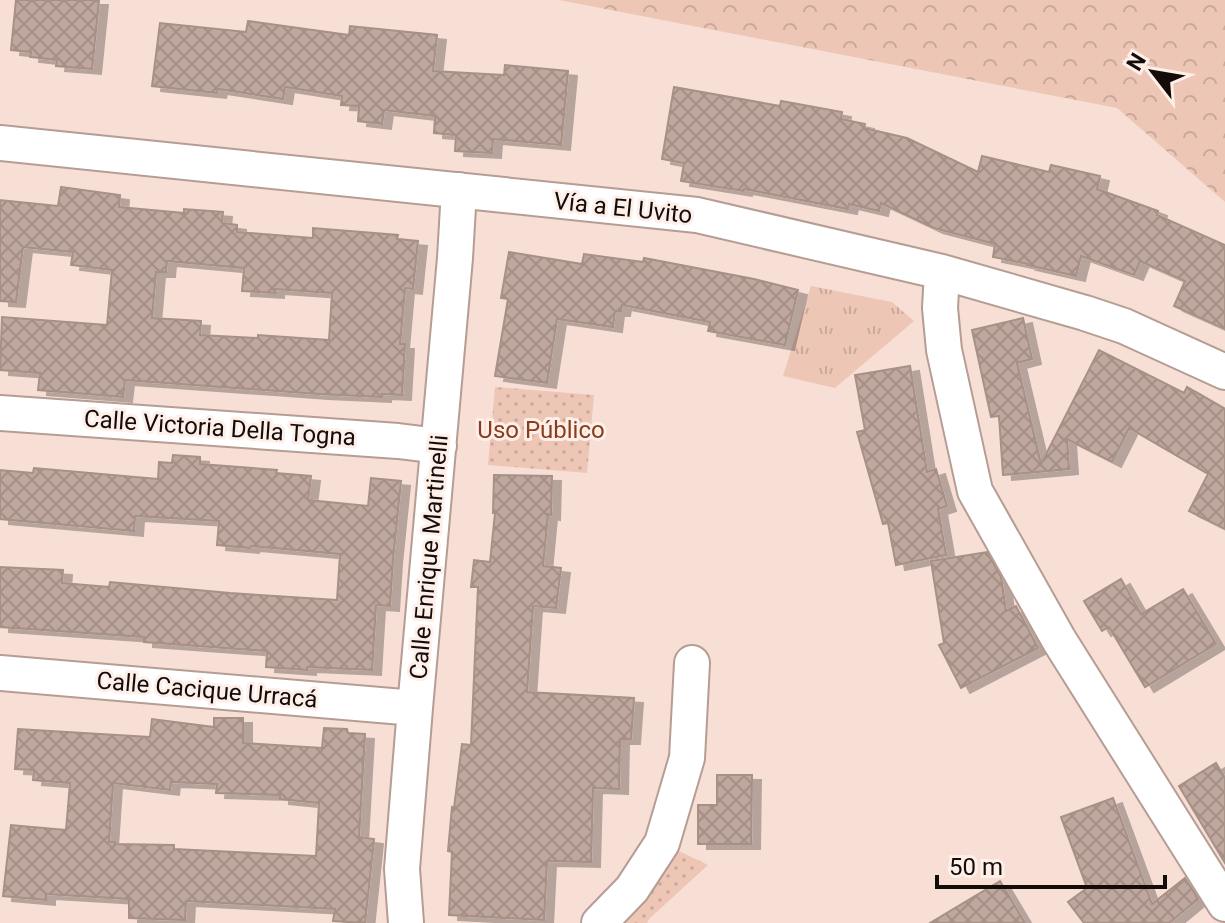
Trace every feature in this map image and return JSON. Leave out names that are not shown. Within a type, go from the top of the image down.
[{"type":"street","name":"Vía a El Uvito","points":[[0,143],[697,215],[942,272],[1085,313],[1124,326],[1225,372]]},
{"type":"street","name":"Calle Enrique Martinelli","points":[[406,923],[402,869],[459,190]]},
{"type":"street","points":[[942,272],[940,308],[944,350],[975,491],[1059,640],[1225,904]]},
{"type":"street","name":"Calle Victoria Della Togna","points":[[0,413],[439,446]]},
{"type":"street","points":[[599,923],[632,889],[662,843],[687,758],[692,663]]},
{"type":"street","name":"Calle Cacique Urracá","points":[[0,673],[415,708]]},
{"type":"green space","points":[[559,0],[1225,0],[1225,202],[1117,108]]},
{"type":"green space","points":[[811,286],[892,302],[914,321],[835,388],[783,376]]},
{"type":"green space","name":"Uso Público","points":[[495,387],[594,395],[587,473],[488,465]]},
{"type":"green space","points":[[679,851],[708,865],[647,923],[623,923]]},
{"type":"building","points":[[16,0],[99,0],[92,69],[56,66],[57,60],[30,57],[31,52],[11,50]]},
{"type":"building","points":[[248,21],[349,35],[350,26],[437,35],[433,71],[504,75],[505,65],[568,71],[561,145],[493,139],[492,153],[455,151],[456,135],[434,133],[435,116],[384,110],[382,124],[358,121],[359,106],[341,105],[342,96],[285,87],[283,99],[218,89],[217,93],[152,86],[160,23],[246,32]]},
{"type":"building","points":[[674,87],[780,106],[781,101],[842,112],[841,119],[907,138],[978,172],[982,156],[1049,172],[1051,165],[1100,176],[1097,189],[1158,211],[1157,215],[1225,245],[1225,329],[1174,306],[1185,281],[1140,261],[1134,275],[1081,256],[1076,276],[993,257],[995,244],[934,228],[881,203],[879,211],[849,204],[848,209],[744,189],[681,181],[684,163],[662,159]]},
{"type":"building","points":[[61,187],[120,195],[119,207],[184,213],[184,209],[223,212],[222,223],[237,225],[237,232],[313,238],[313,228],[398,235],[397,239],[418,241],[413,289],[405,288],[400,344],[405,344],[402,395],[319,394],[125,380],[123,397],[38,390],[40,373],[0,370],[2,317],[107,325],[112,270],[71,265],[73,252],[23,247],[16,302],[0,301],[0,200],[58,206]],"holes":[[[167,261],[244,268],[242,291],[275,293],[275,289],[332,293],[329,340],[200,335],[201,321],[152,318],[156,272],[166,272]]]},
{"type":"building","points":[[509,252],[582,264],[584,254],[643,262],[644,258],[798,290],[785,345],[708,331],[710,322],[622,305],[621,311],[615,311],[613,327],[557,319],[547,383],[495,376],[508,299],[501,298]]},
{"type":"building","points":[[1023,318],[1032,359],[1017,363],[1041,464],[1099,350],[1184,393],[1187,387],[1225,409],[1225,529],[1189,511],[1208,474],[1129,428],[1112,462],[1067,439],[1069,469],[1003,475],[999,416],[991,417],[972,330]]},
{"type":"building","points":[[910,366],[927,472],[936,469],[947,506],[938,509],[946,555],[896,565],[888,523],[883,524],[857,432],[865,430],[855,375]]},
{"type":"building","points":[[173,455],[200,457],[200,464],[311,476],[308,500],[368,506],[371,478],[401,481],[390,606],[376,605],[372,670],[266,667],[267,651],[144,642],[144,637],[0,627],[0,567],[63,570],[62,583],[109,587],[110,582],[337,600],[340,554],[217,545],[219,521],[135,516],[134,531],[0,519],[0,470],[33,473],[34,468],[158,479],[159,462],[172,463]]},
{"type":"building","points":[[494,475],[552,476],[551,515],[548,514],[543,566],[561,568],[556,608],[533,606],[527,692],[634,698],[631,739],[620,739],[619,789],[593,788],[591,862],[547,861],[544,920],[449,915],[452,852],[448,851],[452,807],[462,744],[471,745],[478,587],[471,587],[474,560],[490,562],[495,513]]},
{"type":"building","points":[[987,552],[1001,577],[1006,611],[1016,606],[1038,648],[961,688],[939,645],[944,643],[931,561]]},
{"type":"building","points":[[1121,579],[1141,614],[1183,589],[1216,644],[1145,687],[1109,627],[1102,631],[1084,601]]},
{"type":"building","points":[[214,718],[243,718],[243,743],[322,748],[324,728],[365,734],[359,837],[374,839],[365,923],[333,921],[335,909],[186,901],[185,920],[129,918],[129,899],[46,894],[46,900],[3,896],[11,825],[66,830],[70,783],[33,780],[34,770],[15,769],[18,729],[150,737],[152,719],[214,727]],"holes":[[[171,782],[217,784],[216,793],[280,795],[280,799],[319,803],[316,856],[174,849],[174,845],[109,842],[113,783],[170,790]]]},
{"type":"building","points":[[1216,763],[1225,778],[1225,863],[1179,786]]},
{"type":"building","points":[[717,775],[752,775],[751,844],[698,844],[698,805],[717,805]]},
{"type":"building","points":[[1113,798],[1152,904],[1185,878],[1198,899],[1169,923],[1084,923],[1068,902],[1087,888],[1061,817]]},
{"type":"building","points":[[1000,881],[1025,923],[930,923]]}]
